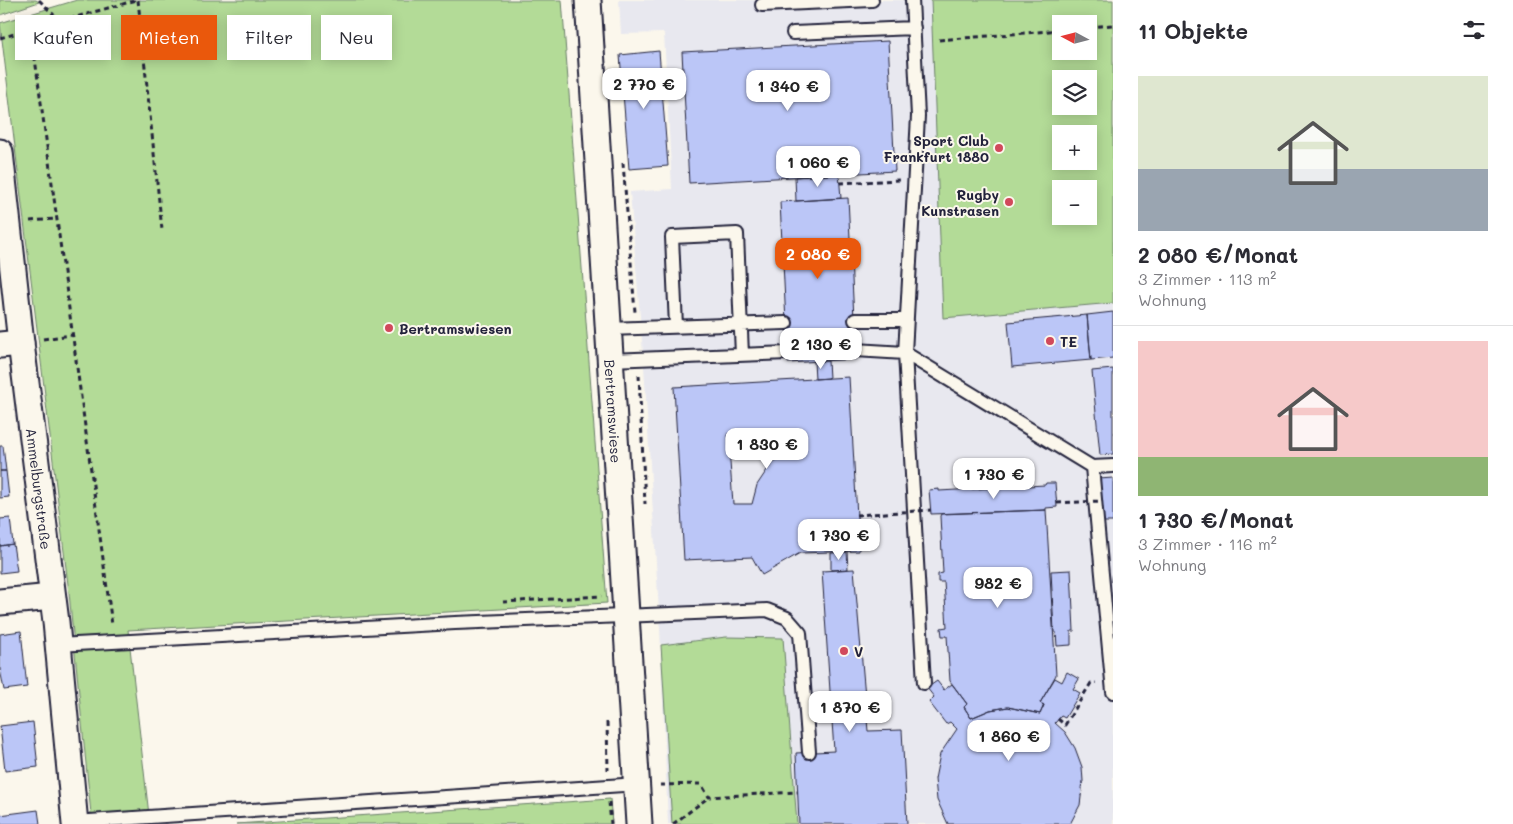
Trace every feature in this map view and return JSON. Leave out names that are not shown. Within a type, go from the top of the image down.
[{"type":"street","name":"Bertramswiese","points":[[588,0],[627,615],[649,784],[639,824]]},
{"type":"street","name":"Ammelburgstraße","points":[[0,152],[10,344],[52,597],[75,823]]},
{"type":"street","points":[[0,602],[52,597]]},
{"type":"lane","points":[[762,5],[872,0]]},
{"type":"lane","points":[[912,0],[918,116],[904,353],[924,683]]},
{"type":"lane","points":[[794,33],[914,28]]},
{"type":"lane","points":[[676,326],[672,237],[737,234],[742,355]]},
{"type":"lane","points":[[854,320],[907,320]]},
{"type":"lane","points":[[608,329],[741,323],[786,323]]},
{"type":"lane","points":[[856,350],[904,353],[1092,467],[1113,466]]},
{"type":"lane","points":[[610,360],[788,353]]},
{"type":"lane","points":[[1092,467],[1112,687]]},
{"type":"lane","points":[[58,645],[627,615],[767,610],[787,618],[800,634],[809,752]]},
{"type":"lane","points":[[75,823],[649,784]]},
{"type":"path","points":[[39,0],[54,15]]},
{"type":"path","points":[[82,15],[138,0],[162,230]]},
{"type":"path","points":[[1098,26],[1113,25]]},
{"type":"path","points":[[939,40],[1052,31]]},
{"type":"path","points":[[0,38],[15,34]]},
{"type":"path","points":[[35,60],[114,641]]},
{"type":"path","points":[[840,183],[915,179]]},
{"type":"path","points":[[10,344],[72,335]]},
{"type":"path","points":[[1056,503],[1101,501]]},
{"type":"path","points":[[856,515],[931,510]]},
{"type":"path","points":[[1058,719],[1065,725],[1091,683],[1112,687]]},
{"type":"path","points":[[649,784],[700,784],[709,798]]},
{"type":"path","points":[[673,824],[709,798],[798,792]]},
{"type":"shaded area","points":[[619,0],[931,0],[943,318],[1113,303],[1113,824],[668,824],[660,628],[644,366],[630,192],[672,189],[664,33],[621,34]]},
{"type":"green space","points":[[0,0],[36,0],[39,2],[0,15]]},
{"type":"green space","name":"Bertramswiesen","points":[[77,0],[562,0],[607,603],[128,630],[150,824],[92,824],[69,593],[0,23],[15,19],[15,60],[111,60],[111,15],[27,15]]},
{"type":"green space","name":"Sport Club Frankfurt 1880","points":[[931,0],[1113,0],[1113,303],[943,318]]},
{"type":"green space","points":[[726,637],[783,638],[797,824],[672,824],[661,645]]},
{"type":"green space","points":[[610,799],[612,824],[236,824]]},
{"type":"building","points":[[888,41],[895,171],[689,183],[682,52]]},
{"type":"building","points":[[659,51],[668,166],[629,169],[620,55]]},
{"type":"building","points":[[839,174],[841,198],[796,201],[795,177]]},
{"type":"building","points":[[848,198],[856,359],[788,363],[780,202]]},
{"type":"building","points":[[1113,312],[1113,358],[1091,360],[1087,315]]},
{"type":"building","name":"TE","points":[[1087,315],[1091,360],[1012,367],[1008,322]]},
{"type":"building","points":[[814,361],[828,361],[829,378],[815,379]]},
{"type":"building","points":[[1113,369],[1113,454],[1100,455],[1092,371]]},
{"type":"building","points":[[849,377],[859,551],[800,553],[762,575],[752,557],[684,560],[674,387]],"holes":[[[802,429],[804,444],[784,453],[769,467],[757,485],[752,504],[733,504],[728,434]]]},
{"type":"building","points":[[0,446],[3,446],[6,471],[0,471]]},
{"type":"building","points":[[0,471],[6,471],[9,497],[0,498]]},
{"type":"building","points":[[1113,478],[1113,522],[1103,522],[1099,479]]},
{"type":"building","points":[[1046,483],[1055,483],[1057,507],[1046,508],[1046,510],[931,514],[929,490],[1045,485]]},
{"type":"building","points":[[1046,510],[1056,675],[1040,703],[1044,705],[1040,714],[1008,707],[990,710],[971,718],[964,707],[967,704],[950,681],[947,636],[942,636],[941,628],[947,627],[944,582],[938,582],[938,574],[943,573],[940,516],[941,514]]},
{"type":"building","points":[[10,518],[13,544],[0,546],[0,519]]},
{"type":"building","points":[[13,544],[17,571],[0,573],[0,546]]},
{"type":"building","points":[[847,552],[848,569],[831,570],[831,553]]},
{"type":"building","name":"V","points":[[854,569],[868,731],[902,730],[907,824],[799,824],[796,753],[834,751],[822,571]]},
{"type":"building","points":[[1071,570],[1074,631],[1071,631],[1071,645],[1057,646],[1056,632],[1054,632],[1051,571]]},
{"type":"building","points":[[21,631],[27,687],[4,690],[0,669],[0,634]]},
{"type":"building","points":[[1067,672],[1079,679],[1073,689],[1080,693],[1065,718],[1061,716],[1055,723],[1065,732],[1075,748],[1082,767],[1083,781],[1080,805],[1070,824],[948,824],[937,800],[935,779],[940,754],[957,729],[950,722],[946,724],[929,702],[934,697],[927,688],[937,681],[944,690],[952,684],[967,704],[964,707],[971,718],[990,710],[1008,707],[1040,714],[1044,705],[1040,703],[1055,678],[1062,682]]},
{"type":"building","points":[[33,722],[38,767],[5,771],[0,726]]},
{"type":"building","points":[[38,810],[40,824],[0,824],[0,815]]},
{"type":"place","name":"Sport Club Frankfurt 1880","points":[[999,148]]},
{"type":"place","name":"Rugby Kunstrasen","points":[[1009,202]]},
{"type":"place","name":"Bertramswiesen","points":[[389,328]]},
{"type":"place","name":"TE","points":[[1050,341]]},
{"type":"place","name":"V","points":[[844,651]]}]
